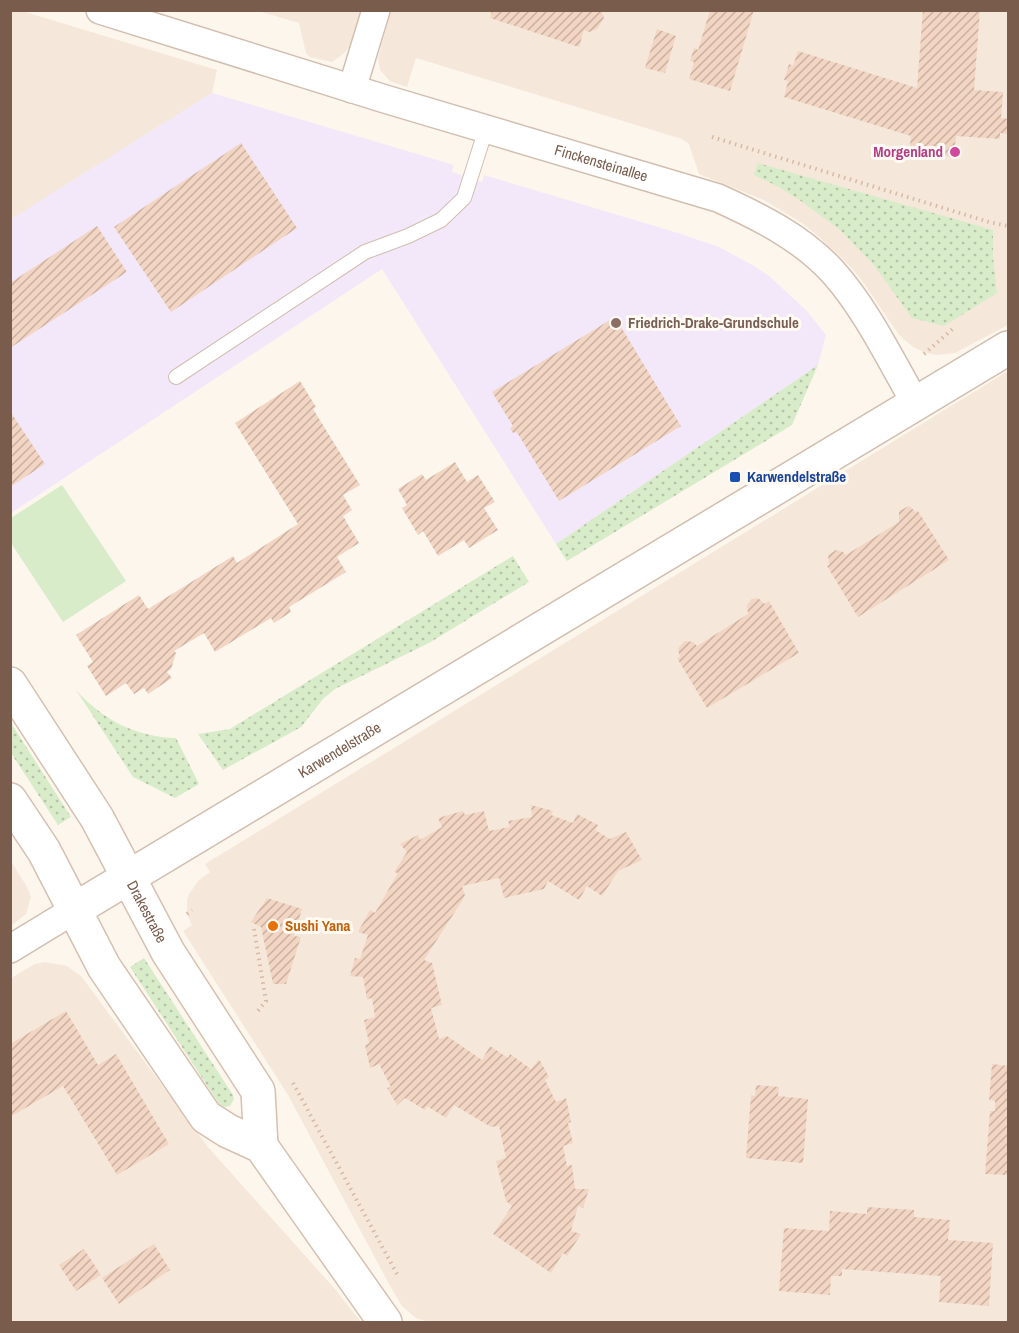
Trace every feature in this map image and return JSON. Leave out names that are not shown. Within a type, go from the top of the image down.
[{"type":"main road","points":[[916,405],[1008,348]]},
{"type":"main road","name":"Karwendelstraße","points":[[74,910],[916,405]]},
{"type":"main road","name":"Drakestraße","points":[[10,684],[97,818],[168,952],[258,1091],[261,1146]]},
{"type":"main road","points":[[10,800],[44,851],[104,968],[206,1117],[228,1131],[261,1146],[386,1323]]},
{"type":"street","name":"Finckensteinallee","points":[[99,10],[352,89],[718,198],[767,221],[798,241],[833,272],[859,306],[916,405]]},
{"type":"street","points":[[352,89],[376,10]]},
{"type":"street","name":"Karwendelstraße","points":[[10,950],[74,910]]},
{"type":"lane","points":[[176,377],[366,252],[441,220],[464,198],[486,129]]},
{"type":"path","points":[[712,137],[1008,226]]},
{"type":"path","points":[[926,353],[955,327]]},
{"type":"path","points":[[187,914],[192,910]]},
{"type":"path","points":[[254,929],[266,1001],[256,1012]]},
{"type":"path","points":[[291,1079],[399,1279]]},
{"type":"shaded area","points":[[11,11],[22,11],[217,70],[212,93],[11,220]]},
{"type":"shaded area","points":[[258,11],[364,11],[352,44],[332,62],[310,57],[306,53],[299,23]]},
{"type":"shaded area","points":[[391,11],[1008,11],[1008,325],[955,353],[938,355],[926,353],[913,347],[899,335],[863,282],[848,264],[819,237],[802,223],[764,200],[699,174],[689,144],[682,139],[416,58],[407,87],[390,81],[380,70],[378,58]]},
{"type":"shaded area","name":"Friedrich-Drake-Grundschule","points":[[212,93],[454,165],[452,172],[482,182],[484,175],[719,247],[769,276],[807,311],[826,335],[818,365],[556,544],[382,269],[11,513],[11,219]]},
{"type":"shaded area","points":[[1008,371],[1008,1322],[429,1322],[416,1318],[402,1306],[288,1095],[183,931],[192,925],[187,914],[189,894],[199,880],[210,872],[205,864]]},
{"type":"shaded area","points":[[11,861],[31,897],[26,914],[11,926]]},
{"type":"shaded area","points":[[45,962],[67,966],[81,976],[208,1147],[334,1288],[361,1322],[11,1322],[11,978],[35,964]]},
{"type":"green space","points":[[758,163],[993,230],[997,293],[944,326],[912,318],[873,264],[840,230],[801,201],[754,175]]},
{"type":"green space","points":[[818,365],[792,425],[567,561],[556,544]]},
{"type":"green space","points":[[62,485],[126,581],[63,622],[11,543],[11,518]]},
{"type":"green space","points":[[513,556],[529,582],[429,643],[335,689],[323,699],[301,727],[223,770],[198,734],[230,729]]},
{"type":"green space","points":[[76,690],[97,710],[121,725],[147,734],[176,738],[199,784],[175,798],[133,777]]},
{"type":"green space","points":[[11,723],[71,817],[58,825],[11,753]]},
{"type":"green space","points":[[144,958],[233,1095],[234,1099],[230,1106],[224,1107],[219,1104],[130,967]]},
{"type":"building","points":[[492,10],[601,10],[604,18],[597,29],[589,32],[584,30],[579,47],[490,18]]},
{"type":"building","points":[[710,10],[754,10],[730,91],[689,79],[694,62],[690,61],[694,48],[698,50]]},
{"type":"building","points":[[923,10],[980,10],[974,90],[1003,92],[1001,118],[1008,119],[1008,134],[1000,133],[1000,139],[956,136],[955,145],[957,146],[954,158],[910,146],[911,136],[784,97],[788,81],[784,80],[789,64],[793,66],[798,51],[917,88]]},
{"type":"building","points":[[657,29],[676,36],[665,73],[645,68]]},
{"type":"building","points":[[241,143],[297,228],[171,312],[114,227]]},
{"type":"building","points":[[97,226],[127,272],[10,348],[10,283]]},
{"type":"building","points":[[615,317],[681,426],[559,501],[518,434],[513,433],[510,428],[513,426],[492,392]]},
{"type":"building","points":[[300,381],[316,407],[313,409],[360,485],[343,495],[352,510],[343,516],[359,543],[337,557],[346,572],[289,607],[291,612],[274,623],[271,618],[215,652],[204,633],[174,651],[176,653],[171,669],[167,672],[172,678],[148,694],[144,688],[134,694],[126,683],[106,696],[87,666],[93,662],[76,635],[139,595],[148,609],[233,556],[237,563],[298,524],[235,423]]},
{"type":"building","points":[[10,411],[45,464],[10,487]]},
{"type":"building","points":[[455,462],[467,482],[478,475],[495,502],[484,508],[498,530],[469,548],[464,540],[438,556],[423,531],[418,535],[402,508],[407,505],[398,489],[422,474],[426,480]]},
{"type":"building","points":[[909,506],[916,512],[918,511],[949,560],[858,617],[827,566],[829,565],[828,555],[836,550],[846,555],[899,522],[899,511]]},
{"type":"building","points":[[758,598],[765,604],[769,601],[799,653],[707,708],[677,658],[680,657],[679,647],[685,641],[693,642],[697,646],[748,614],[747,605],[752,599]]},
{"type":"building","points":[[531,805],[553,811],[551,815],[573,823],[577,814],[598,825],[595,830],[610,839],[626,832],[642,860],[618,871],[602,896],[587,886],[579,900],[548,881],[544,889],[504,898],[499,878],[462,886],[465,896],[424,960],[432,963],[442,1005],[431,1008],[439,1039],[447,1036],[482,1060],[490,1046],[508,1058],[510,1054],[531,1069],[539,1059],[549,1077],[545,1080],[556,1102],[566,1098],[571,1122],[568,1123],[573,1143],[563,1146],[567,1166],[572,1165],[575,1189],[589,1189],[583,1208],[578,1206],[571,1231],[581,1234],[567,1256],[563,1253],[551,1273],[493,1234],[512,1206],[506,1201],[496,1161],[506,1158],[499,1126],[491,1127],[454,1105],[446,1118],[427,1106],[425,1110],[405,1098],[397,1105],[387,1088],[391,1087],[379,1064],[370,1068],[365,1045],[369,1043],[364,1020],[375,1017],[372,998],[367,999],[363,977],[350,976],[355,958],[360,959],[368,935],[358,932],[370,910],[375,913],[398,873],[394,872],[407,852],[400,844],[418,835],[420,840],[442,827],[438,818],[463,811],[465,815],[484,811],[489,831],[510,827],[508,821],[532,817]]},
{"type":"building","points":[[267,898],[302,909],[294,936],[301,937],[286,984],[273,984],[261,927],[251,922]]},
{"type":"building","points":[[66,1011],[98,1065],[116,1054],[169,1144],[117,1175],[63,1086],[10,1117],[10,1044]]},
{"type":"building","points":[[992,1064],[1008,1066],[1008,1175],[985,1174],[990,1111],[995,1111],[995,1101],[989,1100]]},
{"type":"building","points":[[756,1085],[779,1087],[778,1096],[808,1099],[803,1163],[746,1158],[751,1095],[755,1096]]},
{"type":"building","points":[[867,1207],[914,1210],[914,1217],[950,1220],[948,1240],[993,1243],[989,1306],[939,1302],[941,1276],[842,1269],[842,1276],[831,1276],[830,1295],[779,1291],[784,1228],[829,1231],[830,1211],[867,1214]]},
{"type":"building","points":[[154,1244],[170,1270],[119,1304],[102,1278]]},
{"type":"building","points":[[84,1249],[101,1275],[76,1291],[59,1265]]},
{"type":"place","name":"Morgenland","points":[[955,152]]},
{"type":"place","name":"Friedrich-Drake-Grundschule","points":[[616,323]]},
{"type":"place","name":"Karwendelstraße","points":[[735,477]]},
{"type":"place","name":"Sushi Yana","points":[[273,926]]}]
